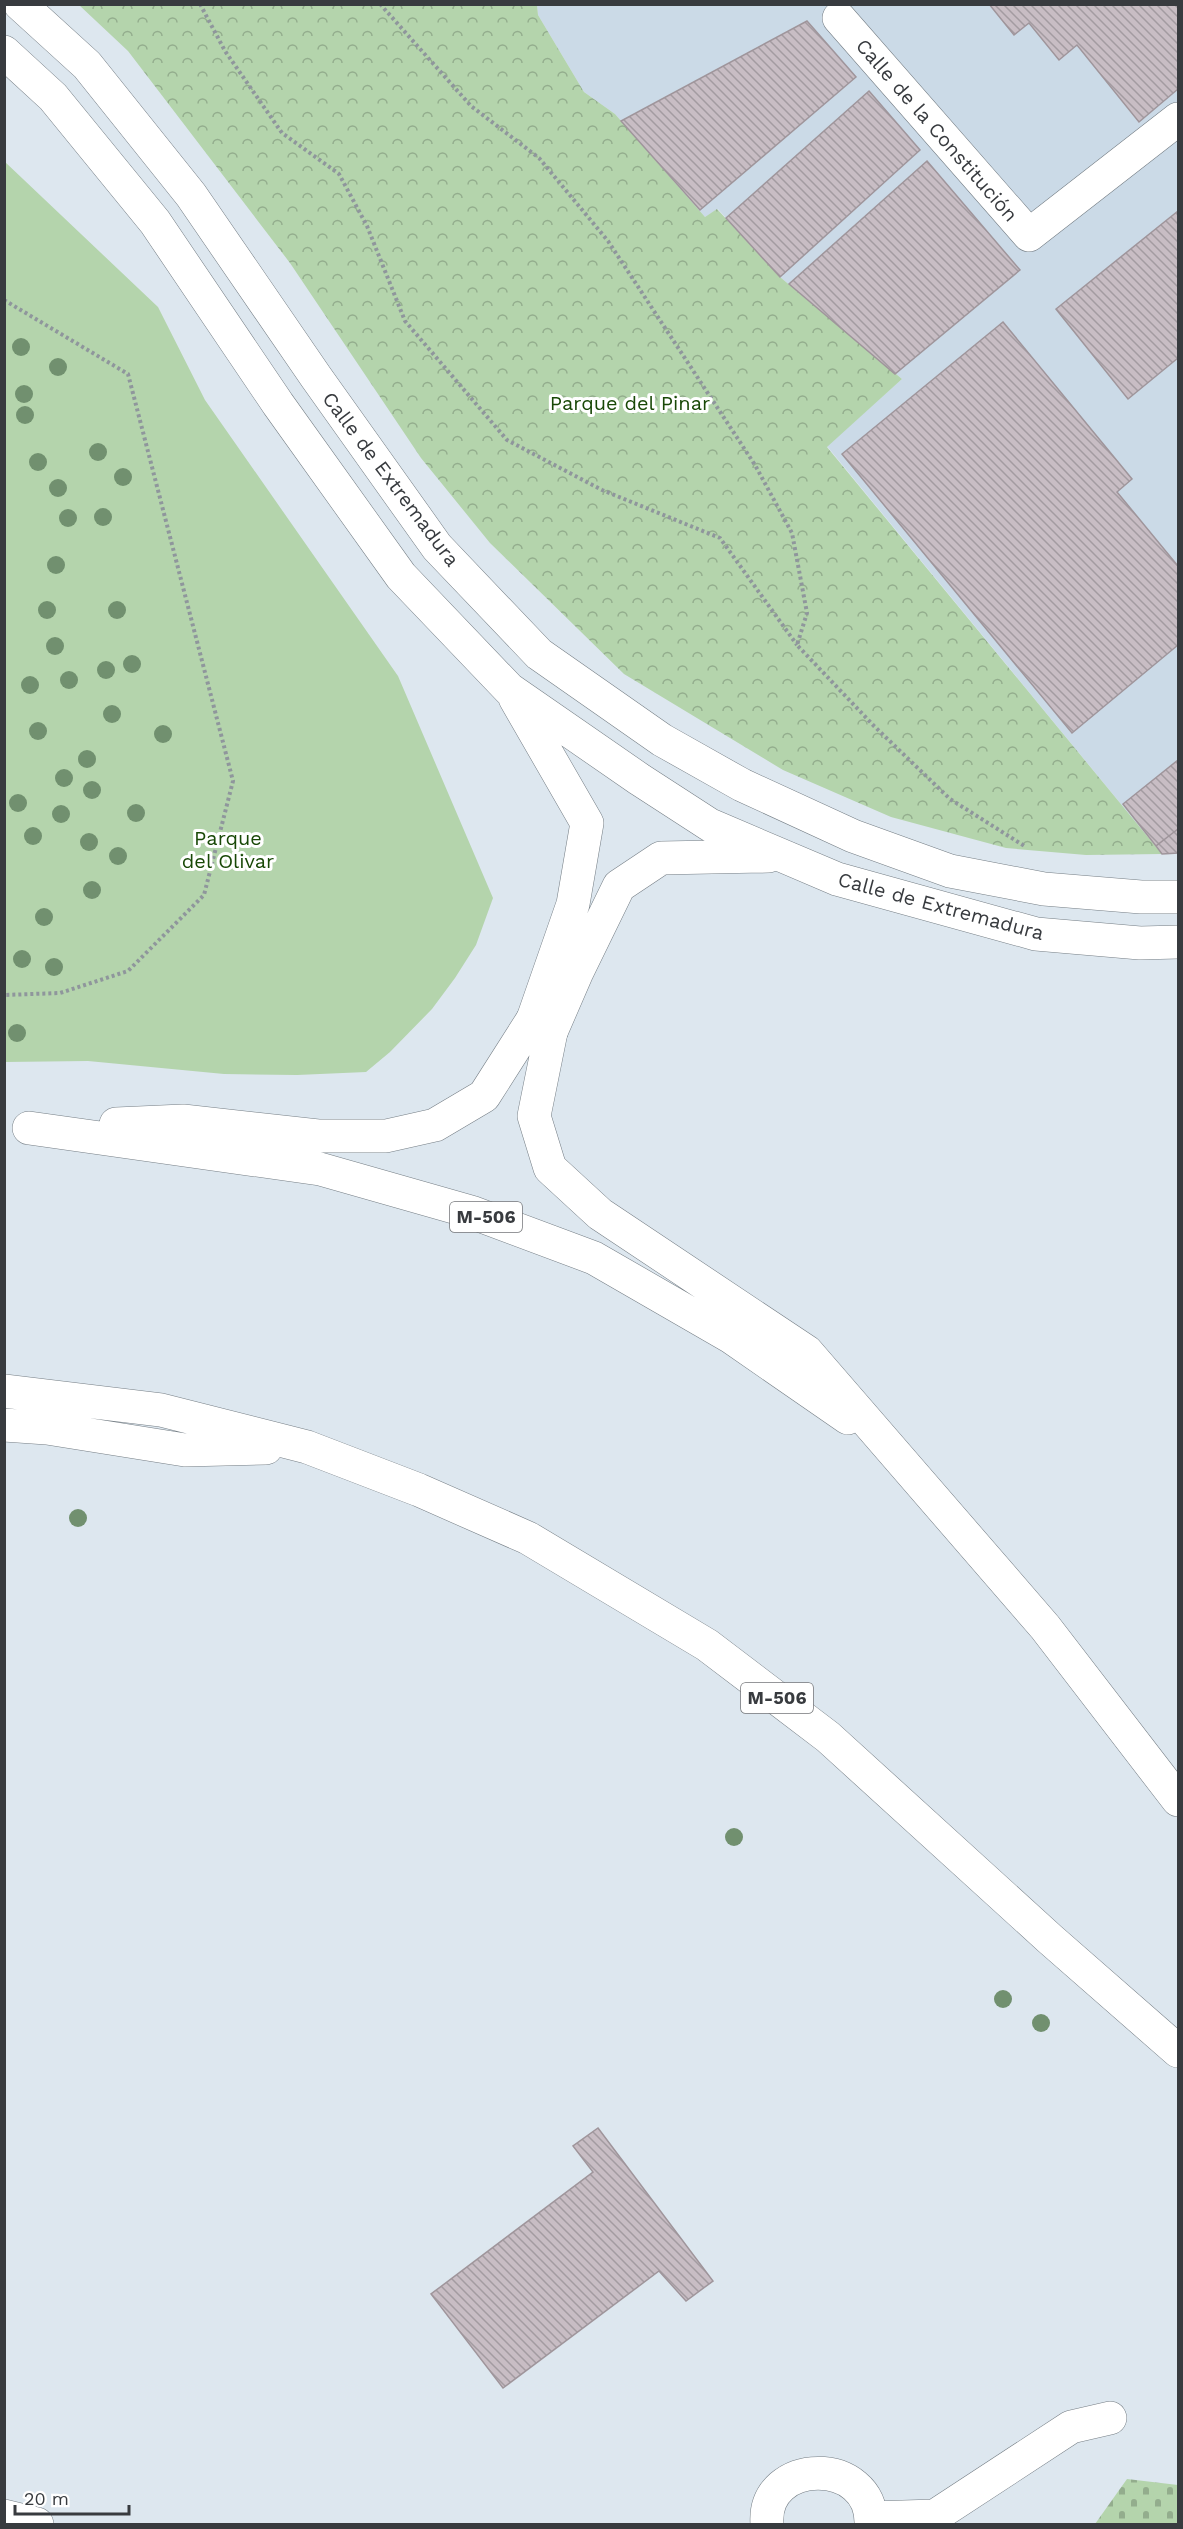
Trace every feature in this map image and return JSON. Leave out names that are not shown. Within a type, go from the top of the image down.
[{"type":"main road","name":"Calle de Extremadura","points":[[20,4],[87,65],[184,186],[436,547],[539,654],[662,740],[742,786],[853,836],[950,871],[1044,889],[1141,897],[1179,897]]},
{"type":"main road","name":"Calle de la Constitución","points":[[839,18],[1029,235],[1179,119]]},
{"type":"main road","name":"Calle de Extremadura","points":[[4,52],[53,97],[155,222],[278,404],[401,576],[509,688],[639,779],[710,825],[837,879],[1036,934],[1140,943],[1179,942]]},
{"type":"main road","name":"Calle de Extremadura","points":[[509,688],[586,823],[573,903],[542,1025]]},
{"type":"main road","name":"Calle de Extremadura","points":[[542,1025],[576,972],[619,886],[661,858],[779,856]]},
{"type":"main road","points":[[17,1130],[183,1121],[318,1136],[386,1136],[435,1125],[484,1095],[542,1025]]},
{"type":"main road","points":[[542,1025],[548,1060],[534,1116],[550,1168],[600,1214],[807,1352],[890,1447]]},
{"type":"main road","name":"M-506","points":[[17,1130],[320,1169],[471,1212],[594,1258],[731,1337],[890,1447],[1045,1627],[1179,1800]]},
{"type":"main road","name":"M-506","points":[[4,1390],[161,1410],[307,1448],[418,1490],[528,1538],[707,1646],[828,1737],[1041,1931],[1179,2051]]},
{"type":"main road","points":[[4,1425],[47,1428],[185,1450],[307,1448]]},
{"type":"main road","points":[[767,2524],[766,2518],[772,2500],[784,2485],[800,2475],[818,2472],[837,2475],[853,2485],[865,2500],[871,2521],[935,2516],[1071,2427],[1110,2418]]},
{"type":"main road","points":[[4,2516],[37,2524]]},
{"type":"path","points":[[200,4],[225,51],[282,133],[339,174],[367,226],[405,321],[507,440],[602,490],[720,538],[797,645],[874,726],[950,799],[1028,848]]},
{"type":"path","points":[[380,4],[471,106],[539,158],[608,241],[748,455],[792,533],[807,613],[797,645]]},
{"type":"path","points":[[4,300],[128,374],[233,781],[204,895],[128,971],[60,993],[4,995]]},
{"type":"shaded area","points":[[537,5],[1178,5],[1178,853],[1162,854],[827,446],[902,379],[780,277],[718,209],[705,217],[615,114],[584,92],[538,15]]},
{"type":"green space","name":"Parque del Pinar","points":[[79,5],[537,5],[538,15],[584,92],[615,114],[705,217],[717,209],[780,277],[902,379],[827,447],[1162,854],[1086,855],[1006,848],[891,817],[783,770],[624,674],[490,543],[421,458],[290,263],[128,51]]},
{"type":"green space","name":"Parque del Olivar","points":[[4,161],[158,307],[205,400],[398,676],[493,898],[476,945],[455,978],[432,1009],[390,1052],[366,1072],[297,1075],[224,1074],[88,1061],[5,1062]]},
{"type":"green space","points":[[1127,2479],[1178,2485],[1178,2524],[1095,2524]]},
{"type":"building","points":[[989,4],[1178,4],[1178,89],[1139,122],[1077,45],[1059,60],[1029,23],[1014,35]]},
{"type":"building","points":[[807,21],[856,77],[700,210],[621,121]]},
{"type":"building","points":[[869,91],[920,150],[780,277],[726,218]]},
{"type":"building","points":[[927,161],[1020,270],[895,374],[789,284]]},
{"type":"building","points":[[1178,211],[1178,358],[1128,399],[1056,309]]},
{"type":"building","points":[[1003,322],[1132,479],[1117,492],[1178,566],[1178,645],[1072,733],[842,454]]},
{"type":"building","points":[[1178,760],[1178,829],[1156,846],[1123,804]]},
{"type":"building","points":[[1178,829],[1178,853],[1162,854],[1156,846]]},
{"type":"building","points":[[598,2128],[713,2281],[686,2301],[659,2271],[503,2388],[431,2294],[593,2172],[573,2146]]}]
